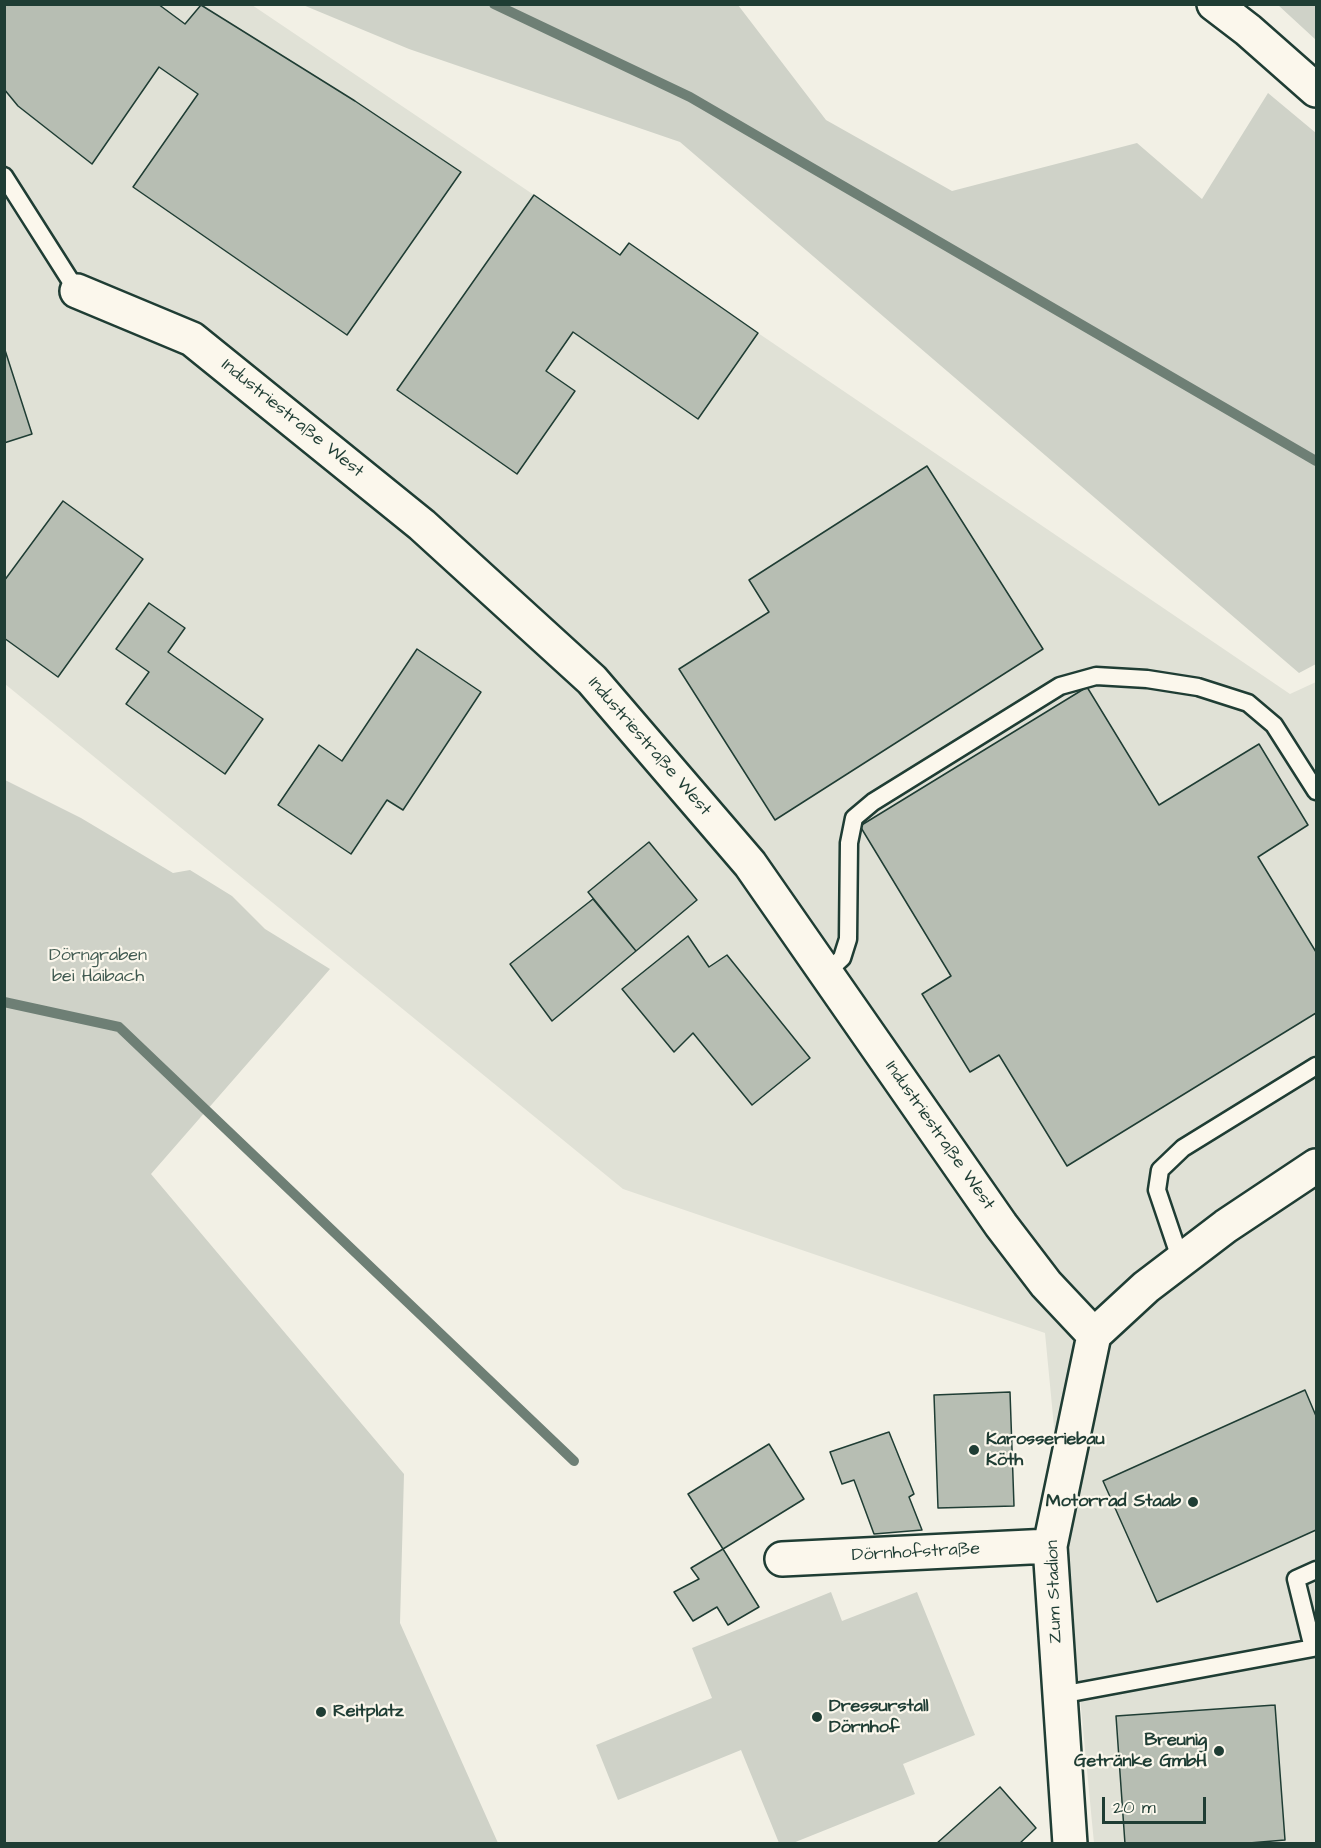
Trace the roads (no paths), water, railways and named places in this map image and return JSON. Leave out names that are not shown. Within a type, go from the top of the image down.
[{"type":"street","points":[[1214,4],[1248,30],[1317,90]]},
{"type":"street","name":"Industriestraße West","points":[[77,291],[192,339],[422,525],[592,680],[750,864],[1001,1225],[1046,1284],[1094,1335]]},
{"type":"street","points":[[1094,1335],[1146,1287],[1226,1227],[1317,1166]]},
{"type":"street","name":"Zum Stadion","points":[[1070,1844],[1050,1546],[1094,1335]]},
{"type":"street","name":"Dörnhofstraße","points":[[782,1559],[1050,1546]]},
{"type":"lane","points":[[4,176],[77,291]]},
{"type":"lane","points":[[826,973],[842,958],[848,939],[849,843],[855,818],[873,802],[1060,686],[1096,676],[1148,679],[1198,687],[1248,703],[1274,725],[1317,791]]},
{"type":"lane","points":[[1181,1261],[1157,1190],[1160,1170],[1183,1148],[1317,1066]]},
{"type":"lane","points":[[1060,1695],[1313,1648],[1296,1579],[1317,1570]]},
{"type":"waterway","points":[[494,4],[690,97],[1316,461]]},
{"type":"waterway","points":[[4,1002],[119,1027],[574,1461]]},
{"type":"place","name":"Karosseriebau Köth","points":[[974,1450]]},
{"type":"place","name":"Motorrad Staab","points":[[1193,1502]]},
{"type":"place","name":"Reitplatz","points":[[321,1712]]},
{"type":"place","name":"Dressurstall Dörnhof","points":[[817,1717]]},
{"type":"place","name":"Breunig Getränke GmbH","points":[[1219,1751]]},
{"type":"park label","name":"Dörngraben bei Haibach","points":[[98,966]]}]
